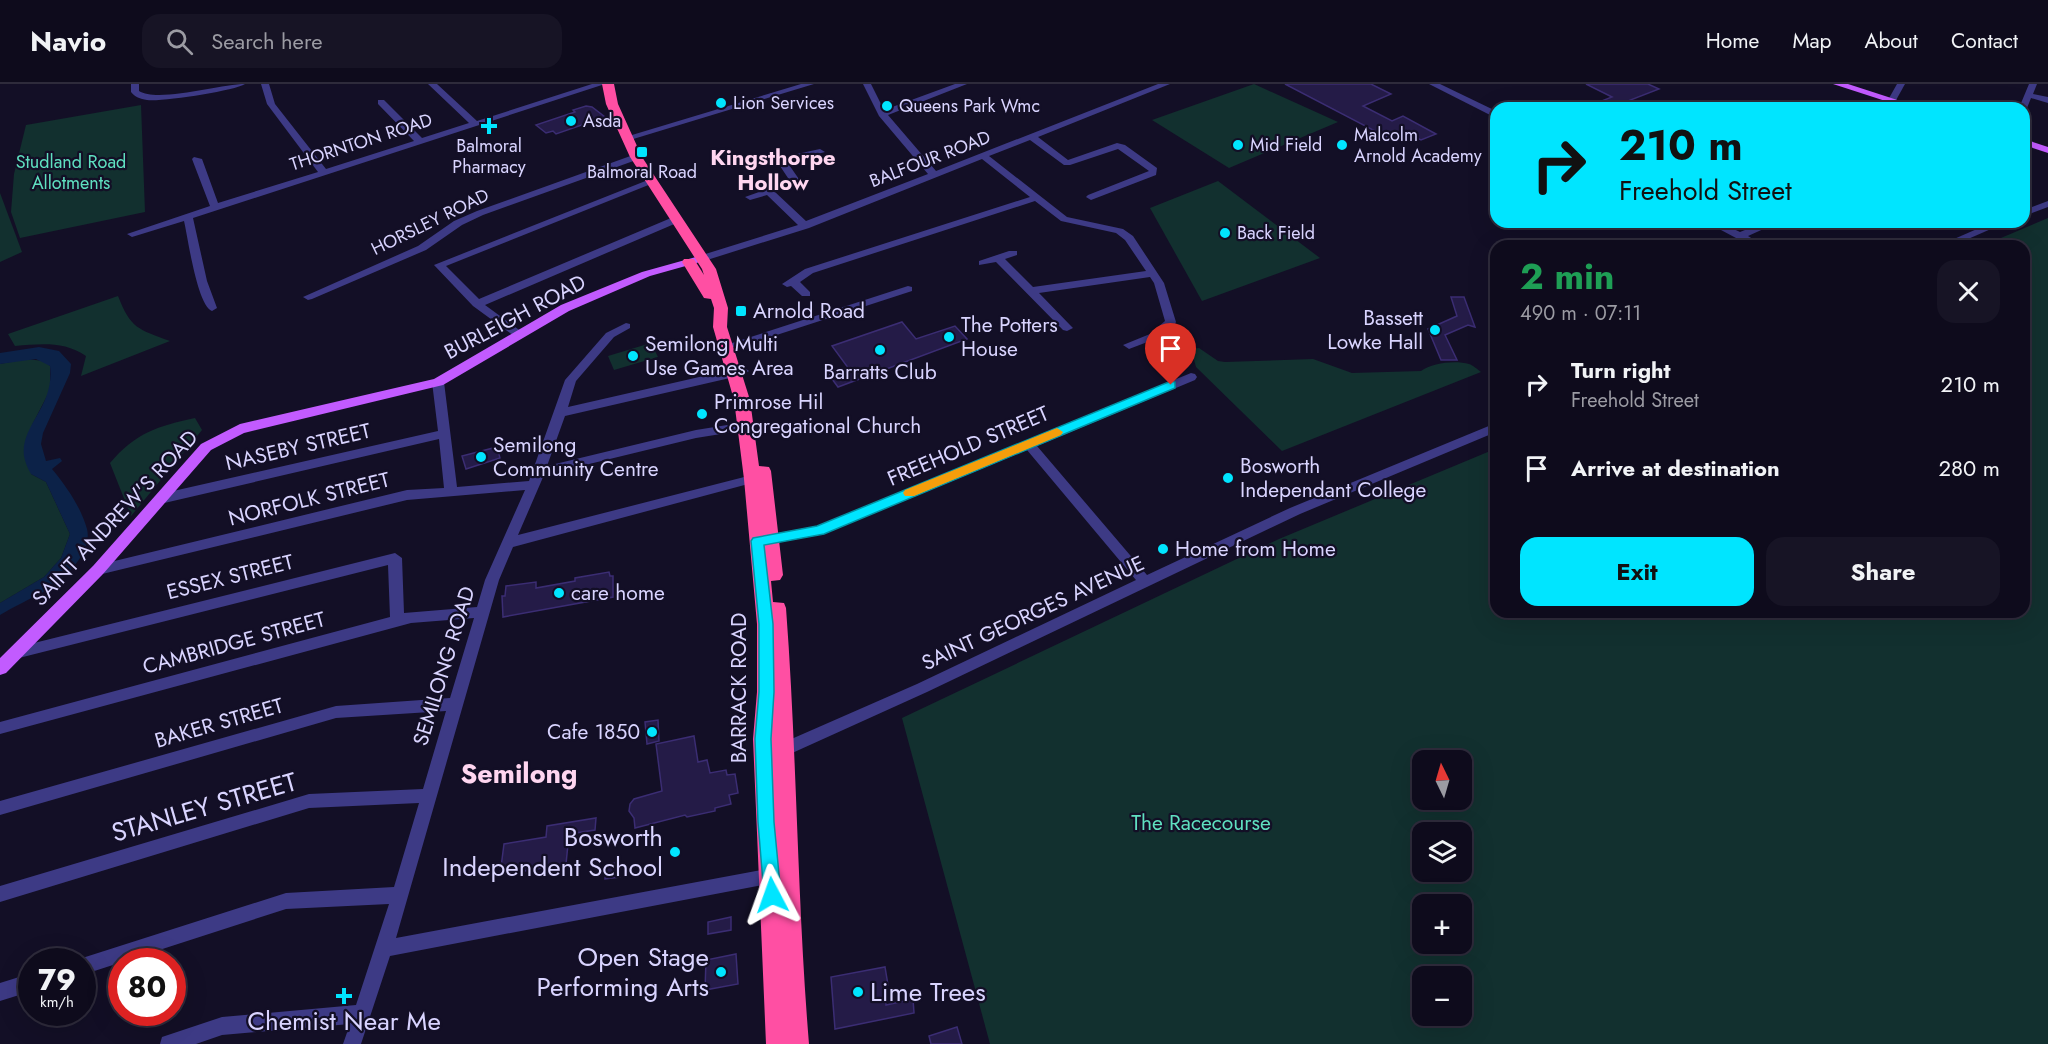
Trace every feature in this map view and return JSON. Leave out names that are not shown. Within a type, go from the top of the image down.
[{"type":"highway","points":[[608,84],[612,104],[623,124]]},
{"type":"highway","points":[[619,84],[623,124],[636,158],[675,220],[696,260],[710,296],[721,308],[731,326],[736,345],[762,545]]},
{"type":"highway","points":[[721,308],[720,327],[739,372],[756,424],[762,545]]},
{"type":"highway","name":"BARRACK ROAD","points":[[762,545],[779,640],[785,749],[790,951],[797,1044]]},
{"type":"highway","name":"BARRACK ROAD","points":[[762,545],[767,692],[763,739],[766,822],[772,876],[778,1044]]},
{"type":"highway","name":"BARRACK ROAD","points":[[766,822],[775,811],[774,770],[778,756],[785,749]]},
{"type":"main road","points":[[1838,84],[1898,102]]},
{"type":"main road","points":[[2030,144],[2048,150]]},
{"type":"main road","name":"BURLEIGH ROAD","points":[[414,388],[438,382],[565,308],[646,274],[696,260]]},
{"type":"main road","name":"SAINT ANDREW'S ROAD","points":[[0,668],[98,570],[206,447],[230,433],[414,388]]},
{"type":"street","points":[[135,84],[135,92],[138,95],[157,98],[241,84]]},
{"type":"street","points":[[265,84],[270,104],[323,172]]},
{"type":"street","points":[[432,84],[474,123]]},
{"type":"street","name":"THORNTON ROAD","points":[[132,234],[601,84]]},
{"type":"street","points":[[760,84],[760,99]]},
{"type":"street","points":[[627,138],[810,84]]},
{"type":"street","points":[[867,84],[882,114],[934,175]]},
{"type":"street","points":[[882,114],[963,84]]},
{"type":"street","name":"BALFOUR ROAD","points":[[696,260],[805,226],[1166,84]]},
{"type":"street","points":[[1433,84],[1490,112]]},
{"type":"street","points":[[1892,100],[1901,84]]},
{"type":"street","points":[[2025,102],[2033,84]]},
{"type":"street","points":[[2028,95],[2048,100]]},
{"type":"street","points":[[381,102],[419,141]]},
{"type":"street","points":[[1031,137],[1066,163],[1117,146],[1122,147],[1154,170],[1153,173],[1112,193],[1091,197]]},
{"type":"street","points":[[750,197],[796,182],[781,160],[820,152]]},
{"type":"street","points":[[983,156],[1036,198],[1071,222],[1124,234],[1132,242],[1153,273],[1166,301],[1171,322],[1154,336],[1129,345]]},
{"type":"street","name":"HORSLEY ROAD","points":[[308,297],[422,248],[458,223],[480,213],[539,193],[593,171],[636,158]]},
{"type":"street","points":[[197,159],[215,207]]},
{"type":"street","points":[[518,334],[477,304],[439,265],[651,182]]},
{"type":"street","points":[[769,191],[805,226]]},
{"type":"street","points":[[806,294],[789,283],[809,271],[1036,198]]},
{"type":"street","points":[[2030,211],[2048,204]]},
{"type":"street","points":[[188,216],[202,281],[212,308]]},
{"type":"street","points":[[477,304],[675,220]]},
{"type":"street","points":[[1723,228],[1748,240]]},
{"type":"street","points":[[1740,236],[1759,228]]},
{"type":"street","points":[[1958,240],[1987,228]]},
{"type":"street","points":[[983,263],[1013,253]]},
{"type":"street","points":[[998,258],[1067,328]]},
{"type":"street","points":[[1031,291],[1153,273]]},
{"type":"street","points":[[736,345],[908,289]]},
{"type":"street","name":"SEMILONG ROAD","points":[[352,1044],[384,950],[481,612],[536,479],[572,380],[610,335],[626,326]]},
{"type":"street","points":[[559,414],[739,372]]},
{"type":"street","name":"FREEHOLD STREET","points":[[762,545],[819,531],[1191,377]]},
{"type":"street","points":[[438,382],[451,490]]},
{"type":"street","name":"NORFOLK STREET","points":[[98,570],[407,495],[536,479],[696,434],[746,426]]},
{"type":"street","name":"SAINT GEORGES AVENUE","points":[[785,749],[922,688],[1295,511],[1490,430]]},
{"type":"street","name":"NASEBY STREET","points":[[160,499],[445,433]]},
{"type":"street","points":[[1028,443],[1146,583]]},
{"type":"street","points":[[508,543],[752,479]]},
{"type":"street","name":"ESSEX STREET","points":[[15,653],[395,558],[397,621]]},
{"type":"street","name":"CAMBRIDGE STREET","points":[[0,728],[411,617],[481,612]]},
{"type":"street","name":"BAKER STREET","points":[[0,808],[336,711],[454,704]]},
{"type":"street","name":"STANLEY STREET","points":[[0,894],[309,801],[427,796]]},
{"type":"street","points":[[384,950],[772,876]]},
{"type":"street","points":[[96,962],[286,901],[400,895]]},
{"type":"street","points":[[0,992],[18,986]]},
{"type":"street","points":[[169,1044],[222,1026],[362,1014]]},
{"type":"green space","name":"Mid Field","points":[[1254,84],[1338,122],[1229,168],[1152,120]]},
{"type":"green space","name":"Studland Road Allotments","points":[[141,105],[145,212],[20,238],[11,212],[14,174],[26,125]]},
{"type":"green space","name":"Back Field","points":[[1218,181],[1320,258],[1202,301],[1150,208]]},
{"type":"green space","points":[[0,193],[22,252],[0,262]]},
{"type":"green space","name":"The Racecourse","points":[[2048,218],[2048,1044],[990,1044],[902,718],[1279,539],[1490,451],[1490,618],[2030,618],[2030,240],[1996,240],[2024,228],[2030,228],[2030,226]]},
{"type":"green space","points":[[118,296],[132,322],[150,334],[170,341],[81,376],[86,356],[78,351],[52,345],[15,346],[8,334]]},
{"type":"green space","name":"Semilong Multi Use Games Area","points":[[651,343],[658,357],[614,370],[608,356]]},
{"type":"green space","points":[[1199,348],[1218,361],[1313,359],[1352,373],[1421,371],[1437,364],[1457,362],[1471,365],[1481,372],[1282,451],[1196,367],[1191,349]]},
{"type":"green space","points":[[26,359],[44,361],[50,366],[50,390],[32,425],[31,474],[46,482],[70,534],[61,558],[44,577],[0,603],[0,364]]},
{"type":"green space","points":[[195,418],[202,430],[131,516],[110,463],[129,444],[148,432]]},
{"type":"water","points":[[39,347],[59,351],[71,364],[70,373],[43,433],[41,444],[46,461],[60,458],[62,461],[52,469],[77,505],[87,529],[88,538],[86,547],[75,565],[60,580],[45,591],[0,615],[0,603],[44,577],[61,558],[70,534],[46,482],[31,474],[24,456],[27,435],[47,393],[50,366],[36,359],[0,364],[0,353]]},
{"type":"building","name":"Malcolm Arnold Academy","points":[[1285,84],[1371,84],[1391,94],[1363,106],[1392,121],[1403,116],[1436,134],[1421,140],[1413,136],[1402,141],[1398,139],[1394,141]]},
{"type":"building","points":[[1586,84],[1648,84],[1659,89],[1625,102],[1599,102],[1612,97]]},
{"type":"building","name":"Asda","points":[[586,106],[592,107],[605,117],[556,134],[553,131],[546,133],[536,125],[575,112],[573,110]]},
{"type":"building","name":"Bassett Lowke Hall","points":[[1451,297],[1464,297],[1475,327],[1468,325],[1445,335],[1457,360],[1441,360],[1428,329],[1457,316]]},
{"type":"building","name":"Barratts Club","points":[[902,322],[916,339],[955,326],[967,339],[838,387],[829,375],[849,369],[832,346]]},
{"type":"building","name":"Semilong Community Centre","points":[[497,447],[500,458],[466,469],[462,456]]},
{"type":"building","name":"care home","points":[[609,572],[610,576],[613,576],[613,597],[503,617],[502,596],[505,596],[506,586],[536,582],[536,588]]},
{"type":"building","name":"Cafe 1850","points":[[658,720],[659,741],[647,744],[645,722]]},
{"type":"building","points":[[694,736],[698,762],[707,760],[710,773],[726,770],[727,775],[735,774],[738,793],[729,795],[731,804],[715,808],[715,811],[687,817],[685,815],[635,828],[634,818],[629,811],[630,804],[634,799],[662,791],[656,744]]},
{"type":"building","points":[[596,818],[595,830],[569,834],[566,864],[500,875],[504,844],[546,837],[547,826]]},
{"type":"building","points":[[620,862],[620,877],[605,879],[606,865]]},
{"type":"building","points":[[731,917],[731,930],[708,934],[708,922]]},
{"type":"building","name":"Open Stage Performing Arts","points":[[736,954],[738,984],[705,990],[706,960]]},
{"type":"building","name":"Lime Trees","points":[[885,967],[888,985],[884,986],[886,1005],[913,999],[914,1013],[835,1029],[831,977]]},
{"type":"building","points":[[957,1027],[962,1044],[931,1044],[929,1036]]},
{"type":"slow traffic","points":[[910,493],[1057,432]]},
{"type":"place","name":"Lion Services","points":[[721,103]]},
{"type":"place","name":"Queens Park Wmc","points":[[887,106]]},
{"type":"place","name":"Asda","points":[[571,121]]},
{"type":"place","name":"Balmoral Pharmacy","points":[[489,126]]},
{"type":"place","name":"Mid Field","points":[[1238,145]]},
{"type":"place","name":"Malcolm Arnold Academy","points":[[1342,145]]},
{"type":"place","name":"Balmoral Road","points":[[642,152]]},
{"type":"place","name":"Back Field","points":[[1225,233]]},
{"type":"place","name":"Arnold Road","points":[[741,311]]},
{"type":"place","name":"Bassett Lowke Hall","points":[[1435,330]]},
{"type":"place","name":"The Potters House","points":[[949,337]]},
{"type":"place","name":"Barratts Club","points":[[880,350]]},
{"type":"place","name":"Semilong Multi Use Games Area","points":[[633,356]]},
{"type":"place","name":"Primrose Hil Congregational Church","points":[[702,414]]},
{"type":"place","name":"Semilong Community Centre","points":[[481,457]]},
{"type":"place","name":"Bosworth Independant College","points":[[1228,478]]},
{"type":"place","name":"Home from Home","points":[[1163,549]]},
{"type":"place","name":"care home","points":[[559,593]]},
{"type":"place","name":"Cafe 1850","points":[[652,732]]},
{"type":"place","name":"Bosworth Independent School","points":[[675,852]]},
{"type":"place","name":"Open Stage Performing Arts","points":[[721,972]]},
{"type":"place","name":"Lime Trees","points":[[858,992]]},
{"type":"place","name":"Chemist Near Me","points":[[344,996]]},
{"type":"district","name":"Kingsthorpe Hollow","points":[[773,170]]},
{"type":"district","name":"Semilong","points":[[519,774]]},
{"type":"route","points":[[772,895],[763,739],[767,692],[766,624],[757,541],[819,531],[1171,385]]}]
